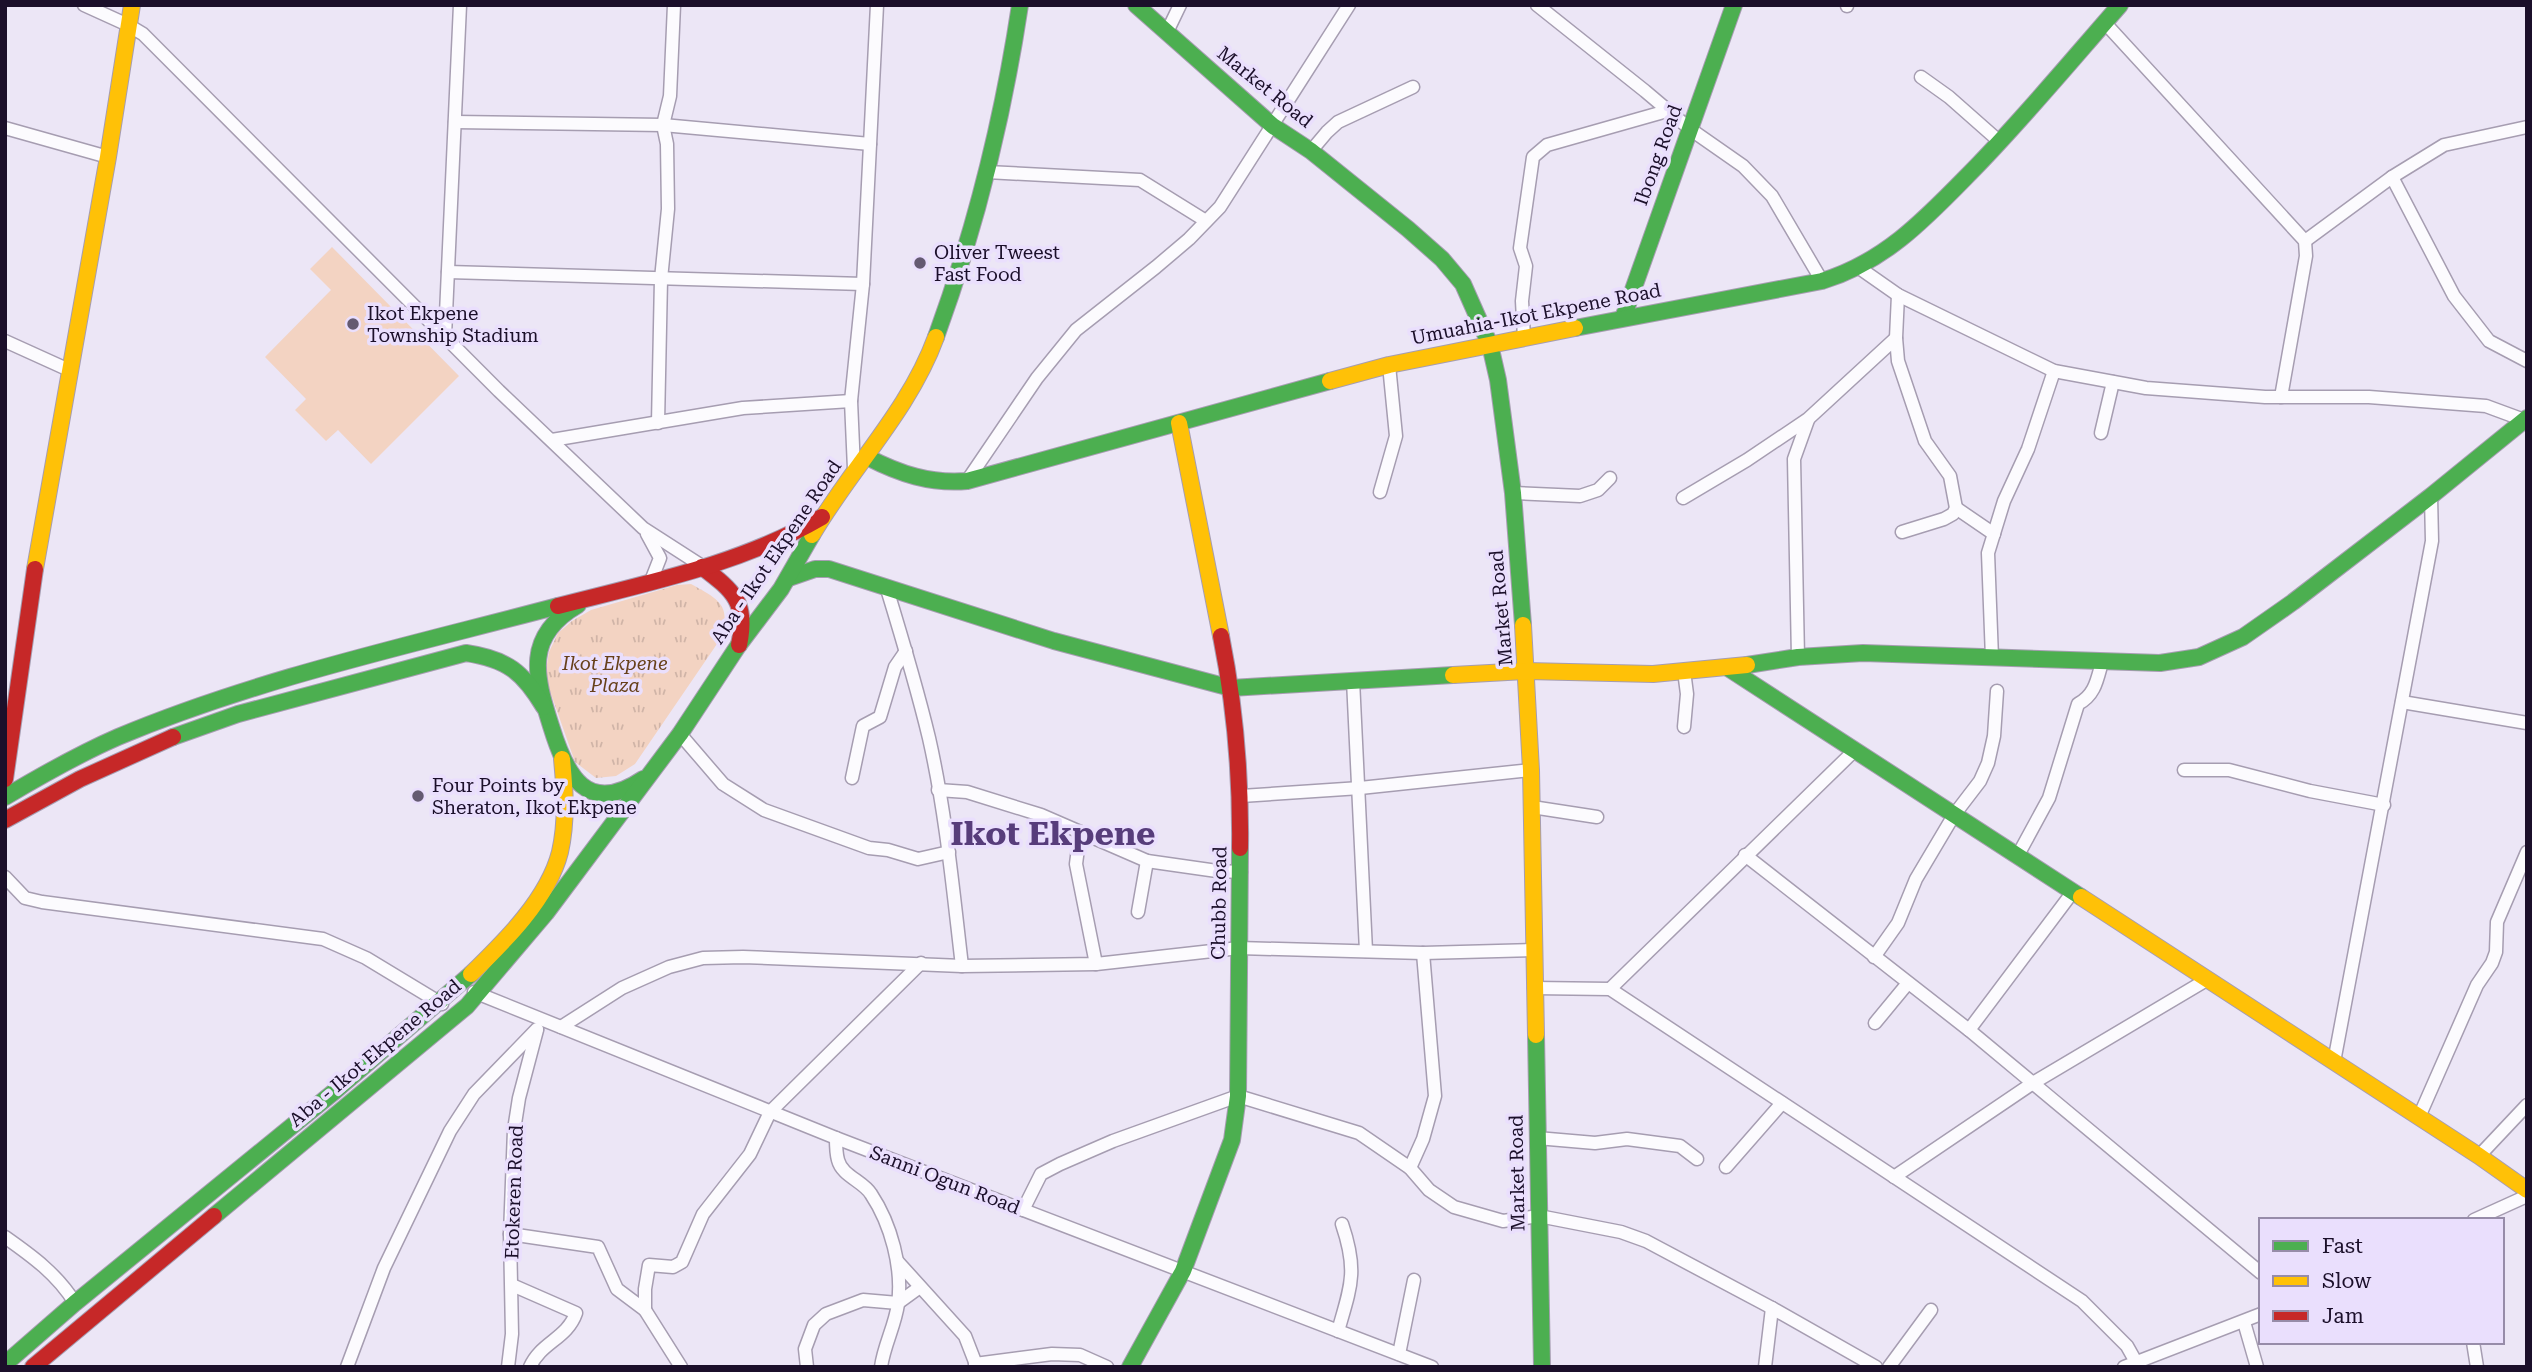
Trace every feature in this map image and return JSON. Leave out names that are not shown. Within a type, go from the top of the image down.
[{"type":"main road","points":[[6,789],[38,551],[108,157],[132,5]]},
{"type":"main road","name":"Aba - Ikot Ekpene Road","points":[[33,1367],[478,994],[546,913],[680,734],[738,646],[789,578],[823,516],[895,415],[929,357],[953,291],[987,172],[1010,71],[1020,5]]},
{"type":"main road","name":"Market Road","points":[[1136,5],[1273,126],[1311,151],[1442,260],[1463,284],[1490,345],[1498,380],[1513,494],[1527,671],[1542,1367]]},
{"type":"main road","name":"Ibong Road","points":[[1623,318],[1734,5]]},
{"type":"main road","name":"Umuahia-Ikot Ekpene Road","points":[[867,457],[930,483],[967,481],[1389,365],[1822,281],[1845,274],[1906,238],[2000,142],[2120,5]]},
{"type":"main road","points":[[789,578],[815,569],[829,569],[1054,641],[1231,688],[1527,671],[1653,674],[1728,668],[1798,657],[1863,653],[2160,663],[2199,657],[2243,637],[2293,603],[2526,419]]},
{"type":"main road","name":"Chubb Road","points":[[1130,1367],[1183,1271],[1232,1140],[1238,1096],[1241,796],[1231,688],[1179,422]]},
{"type":"main road","points":[[6,789],[118,737],[202,706],[317,670],[702,567],[788,537],[823,516]]},
{"type":"main road","points":[[702,567],[731,590],[739,601],[744,614],[744,627],[738,646]]},
{"type":"main road","points":[[591,598],[569,610],[553,624],[542,642],[537,659],[538,685],[544,707],[562,759],[571,776],[584,786],[599,793],[629,789],[646,777]]},
{"type":"main road","points":[[5,820],[80,779],[158,742],[238,714],[466,653],[490,655],[509,664],[530,682],[544,707]]},
{"type":"main road","points":[[1728,668],[2479,1156],[2527,1190]]},
{"type":"main road","points":[[5,1364],[75,1303],[335,1091],[356,1068],[440,1003],[518,923],[546,886],[557,863],[564,830],[562,759]]},
{"type":"street","points":[[84,5],[128,24],[143,34],[445,336],[643,528],[702,567]]},
{"type":"street","points":[[445,336],[460,5]]},
{"type":"street","points":[[659,423],[661,279],[668,209],[667,144],[663,125],[670,96],[674,5]]},
{"type":"street","points":[[854,472],[851,401],[863,284],[877,5]]},
{"type":"street","points":[[1167,32],[1180,5]]},
{"type":"street","points":[[967,481],[1037,378],[1076,330],[1156,267],[1220,207],[1349,5]]},
{"type":"street","points":[[1537,5],[1690,129],[1743,166],[1764,186],[1822,281]]},
{"type":"street","points":[[2105,23],[2305,241],[2305,256],[2281,397]]},
{"type":"street","points":[[1922,77],[1950,97],[2000,142]]},
{"type":"street","points":[[1311,151],[1338,122],[1413,88]]},
{"type":"street","points":[[1524,338],[1522,301],[1526,265],[1520,247],[1533,157],[1547,145],[1667,111]]},
{"type":"street","points":[[455,122],[663,125],[870,144]]},
{"type":"street","points":[[2305,241],[2392,177],[2444,145],[2527,127]]},
{"type":"street","points":[[5,128],[108,157]]},
{"type":"street","points":[[987,172],[1140,180],[1206,221]]},
{"type":"street","points":[[2392,177],[2454,296],[2489,341],[2527,361]]},
{"type":"street","points":[[1858,267],[1898,295],[2054,371],[2146,388],[2281,397],[2369,397],[2486,406],[2526,419]]},
{"type":"street","points":[[448,272],[863,284]]},
{"type":"street","points":[[1898,295],[1898,361],[1922,434],[1950,477],[1956,509],[1944,519],[1902,532]]},
{"type":"street","points":[[1683,498],[1808,419],[1896,338]]},
{"type":"street","points":[[5,341],[69,370]]},
{"type":"street","points":[[1380,492],[1396,436],[1389,365]]},
{"type":"street","points":[[1992,658],[1989,553],[2004,501],[2028,449],[2054,371]]},
{"type":"street","points":[[2101,433],[2113,382]]},
{"type":"street","points":[[552,440],[743,408],[851,401]]},
{"type":"street","points":[[1798,657],[1794,460],[1808,419]]},
{"type":"street","points":[[1784,435],[1798,445]]},
{"type":"street","points":[[1513,494],[1580,496],[1598,490],[1610,478]]},
{"type":"street","points":[[2334,1062],[2432,541],[2431,496]]},
{"type":"street","points":[[1956,509],[1994,534]]},
{"type":"street","points":[[643,528],[660,558],[651,582]]},
{"type":"street","points":[[887,589],[929,740],[948,852],[962,966]]},
{"type":"street","points":[[852,778],[863,726],[880,717],[895,667],[906,650]]},
{"type":"street","points":[[2018,855],[2049,797],[2078,704],[2088,699],[2096,685],[2102,662]]},
{"type":"street","points":[[1684,671],[1687,694],[1684,727]]},
{"type":"street","points":[[1353,680],[1366,951]]},
{"type":"street","points":[[1874,957],[1898,923],[1916,879],[1954,814],[1980,782],[1988,763],[1994,736],[1997,691]]},
{"type":"street","points":[[2402,702],[2527,723]]},
{"type":"street","points":[[680,734],[723,784],[764,810],[869,848],[888,850],[918,859],[948,852]]},
{"type":"street","points":[[1610,989],[1855,750]]},
{"type":"street","points":[[1241,796],[1360,788],[1531,770]]},
{"type":"street","points":[[2183,770],[2229,770],[2310,791],[2384,805]]},
{"type":"street","points":[[938,790],[967,792],[1041,815],[1147,861],[1241,872]]},
{"type":"street","points":[[1532,807],[1597,817]]},
{"type":"street","points":[[1080,833],[1076,864],[1096,964]]},
{"type":"street","points":[[2419,1117],[2477,985],[2492,962],[2496,952],[2497,922],[2527,852]]},
{"type":"street","points":[[1745,855],[1969,1030],[2259,1271]]},
{"type":"street","points":[[1138,912],[1147,861]]},
{"type":"street","points":[[5,877],[25,898],[42,902],[323,939],[366,958],[440,1003],[455,1016]]},
{"type":"street","points":[[1969,1030],[2072,893]]},
{"type":"street","points":[[561,1027],[622,988],[668,967],[703,958],[743,957],[962,966],[1096,964],[1239,948],[1423,953],[1534,950]]},
{"type":"street","points":[[1410,1168],[1423,1139],[1435,1096],[1423,953]]},
{"type":"street","points":[[645,1310],[649,1265],[673,1267],[682,1262],[703,1214],[750,1154],[770,1112],[920,963]]},
{"type":"street","points":[[1894,1177],[2033,1083],[2208,979]]},
{"type":"street","name":"Sanni Ogun Road","points":[[463,982],[478,994],[538,1024],[561,1027],[836,1138],[1432,1367]]},
{"type":"street","points":[[1875,1023],[1908,984]]},
{"type":"street","points":[[1534,988],[1610,989],[2082,1301],[2127,1346],[2130,1364],[2259,1315]]},
{"type":"street","points":[[347,1367],[384,1268],[450,1131],[474,1094],[538,1024]]},
{"type":"street","name":"Etokeren Road","points":[[509,1367],[512,1334],[510,1234],[516,1113],[538,1024]]},
{"type":"street","points":[[1023,1210],[1041,1174],[1113,1141],[1238,1096],[1359,1133],[1410,1168],[1429,1190],[1454,1207],[1503,1221],[1539,1216],[1621,1232],[1646,1241],[1876,1367]]},
{"type":"street","points":[[1726,1167],[1782,1103]]},
{"type":"street","points":[[2479,1156],[2527,1105]]},
{"type":"street","points":[[836,1138],[838,1161],[842,1169],[871,1193],[898,1262],[898,1303],[882,1354],[881,1367]]},
{"type":"street","points":[[1537,1138],[1595,1143],[1627,1139],[1680,1146],[1697,1159]]},
{"type":"street","points":[[2478,1218],[2527,1196]]},
{"type":"street","points":[[1338,1331],[1352,1283],[1351,1250],[1342,1224]]},
{"type":"street","points":[[510,1234],[598,1247],[617,1289],[645,1310],[681,1367]]},
{"type":"street","points":[[5,1237],[39,1261],[62,1283],[75,1303]]},
{"type":"street","points":[[898,1262],[965,1336],[976,1365],[1080,1355],[1107,1367]]},
{"type":"street","points":[[1399,1354],[1413,1280]]},
{"type":"street","points":[[512,1285],[576,1313],[572,1327],[536,1353],[530,1367]]},
{"type":"street","points":[[807,1367],[805,1349],[814,1325],[826,1314],[863,1300],[898,1303],[920,1287]]},
{"type":"street","points":[[1765,1367],[1772,1308]]},
{"type":"street","points":[[1889,1367],[1931,1310]]},
{"type":"street","points":[[2244,1322],[2257,1367]]},
{"type":"street","points":[[2473,1344],[2477,1367]]},
{"type":"green space","name":"Ikot Ekpene Township Stadium","points":[[332,247],[459,376],[371,464],[338,430],[326,441],[295,410],[306,399],[265,357],[331,290],[310,269]]},
{"type":"green space","name":"Ikot Ekpene Plaza","points":[[691,584],[721,605],[725,620],[719,641],[635,764],[616,776],[596,778],[575,762],[545,677],[549,652],[558,633],[591,610],[677,585]]},
{"type":"traffic: fast","points":[[936,337],[963,256],[986,173],[1005,90],[1020,5]]},
{"type":"traffic: fast","points":[[1136,5],[1273,126],[1311,151],[1408,229],[1442,259],[1463,284],[1490,345],[1498,380],[1513,493],[1523,625]]},
{"type":"traffic: fast","points":[[1623,318],[1734,5]]},
{"type":"traffic: fast","points":[[1575,328],[1822,281],[1866,262],[1903,237],[1954,189],[2028,111],[2120,5]]},
{"type":"traffic: fast","points":[[867,457],[916,476],[940,481],[967,481],[1330,381]]},
{"type":"traffic: fast","points":[[1747,665],[1798,657],[1863,653],[2160,663],[2199,657],[2243,637],[2293,602],[2527,418]]},
{"type":"traffic: fast","points":[[214,1216],[467,1006],[546,913],[680,734],[738,646],[781,589],[812,535]]},
{"type":"traffic: fast","points":[[789,578],[815,569],[829,569],[1054,641],[1231,688],[1453,675]]},
{"type":"traffic: fast","points":[[578,605],[549,630],[538,658],[541,690],[557,744],[572,774],[593,792],[607,794],[624,790],[643,779]]},
{"type":"traffic: fast","points":[[5,797],[118,737],[226,697],[336,664],[558,606]]},
{"type":"traffic: fast","points":[[173,737],[238,714],[466,653],[493,659],[512,669],[529,685],[544,707]]},
{"type":"traffic: fast","points":[[1728,668],[2081,897]]},
{"type":"traffic: fast","points":[[1130,1367],[1183,1271],[1232,1140],[1238,1096],[1240,848]]},
{"type":"traffic: fast","points":[[5,1364],[75,1303],[335,1091],[471,974]]},
{"type":"traffic: fast","points":[[1536,1035],[1542,1367]]},
{"type":"traffic: slow","points":[[35,569],[108,157],[132,5]]},
{"type":"traffic: slow","points":[[1330,381],[1389,365],[1575,328]]},
{"type":"traffic: slow","points":[[812,535],[911,390],[936,337]]},
{"type":"traffic: slow","points":[[1179,423],[1221,636]]},
{"type":"traffic: slow","points":[[1523,625],[1531,770],[1536,1035]]},
{"type":"traffic: slow","points":[[1453,675],[1527,671],[1653,674],[1747,665]]},
{"type":"traffic: slow","points":[[471,974],[498,948],[536,903],[554,869],[564,829],[562,759]]},
{"type":"traffic: slow","points":[[2081,897],[2527,1190]]},
{"type":"traffic: jam","points":[[558,606],[727,560],[760,548],[822,517]]},
{"type":"traffic: jam","points":[[702,567],[723,583],[736,599],[742,618],[739,645]]},
{"type":"traffic: jam","points":[[5,779],[35,569]]},
{"type":"traffic: jam","points":[[1221,636],[1236,741],[1240,848]]},
{"type":"traffic: jam","points":[[5,820],[80,779],[173,737]]},
{"type":"traffic: jam","points":[[33,1367],[214,1216]]},
{"type":"place","name":"Oliver Tweest Fast Food","points":[[920,263]]},
{"type":"place","name":"Ikot Ekpene Township Stadium","points":[[353,324]]},
{"type":"place","name":"Four Points by Sheraton, Ikot Ekpene","points":[[418,796]]},
{"type":"district","name":"Ikot Ekpene","points":[[1053,833]]}]
